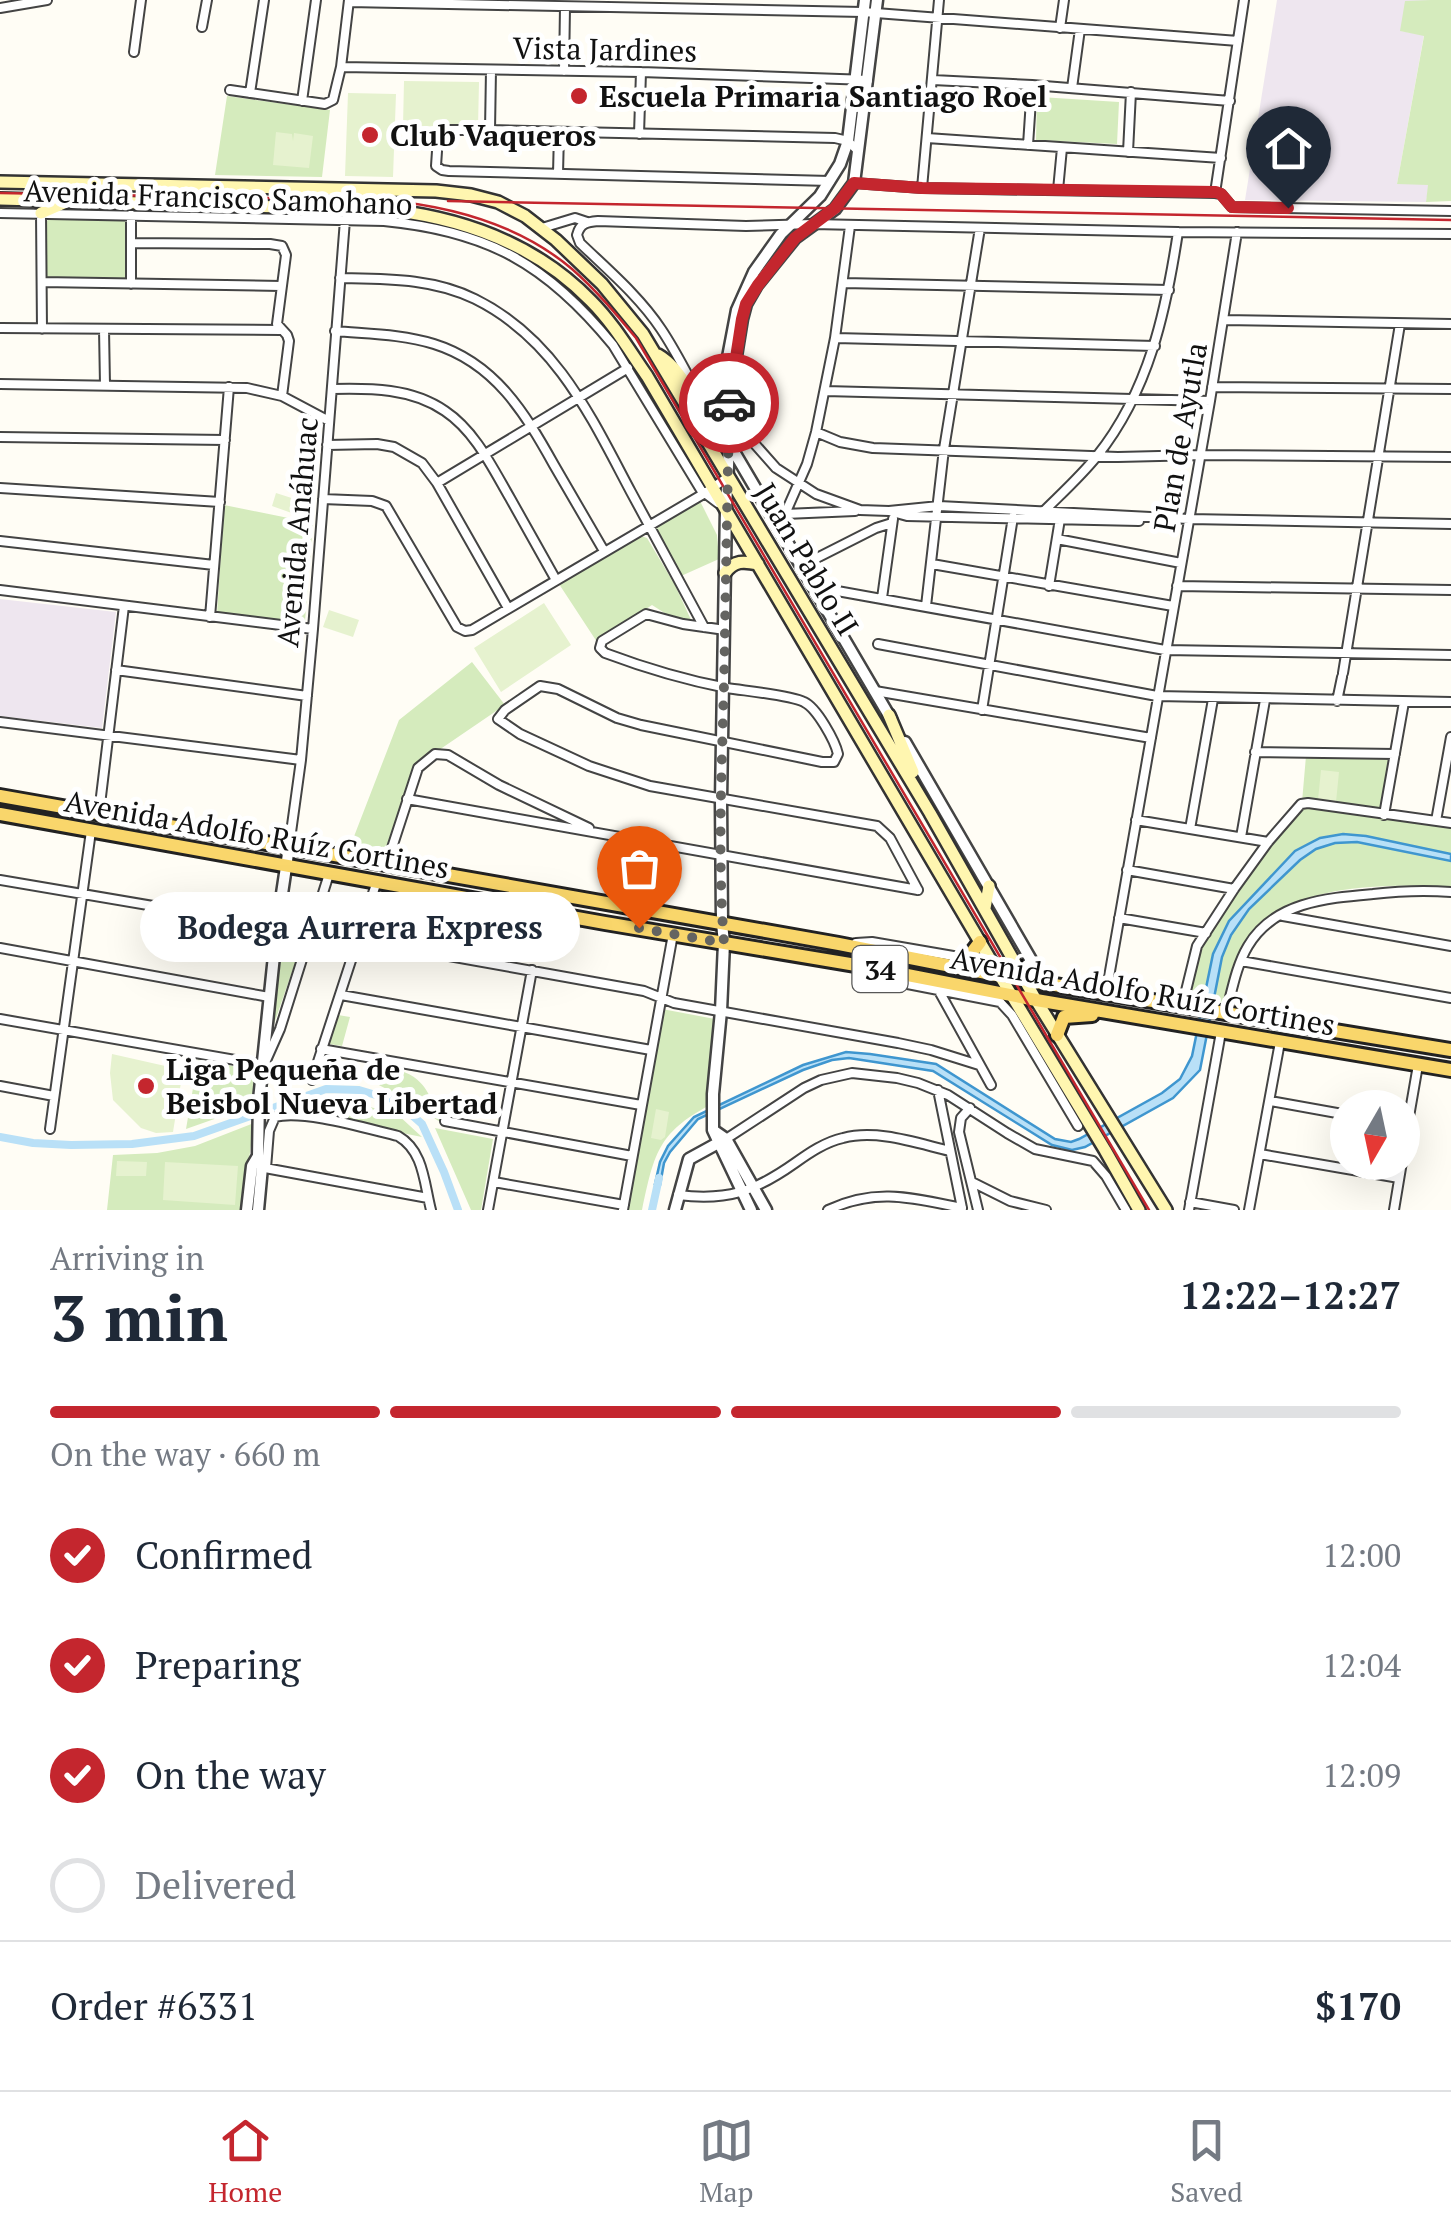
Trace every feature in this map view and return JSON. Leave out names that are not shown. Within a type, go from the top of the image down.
[{"type":"main road","name":"Juan Pablo II","points":[[0,182],[436,191],[471,194],[498,202],[542,228],[602,284],[657,355],[930,813],[1036,1000],[1166,1210]]},
{"type":"main road","name":"Juan Pablo II","points":[[0,198],[390,210],[454,220],[540,259],[590,299],[647,376],[709,490],[726,508],[1011,994],[1083,1125],[1105,1150],[1138,1210]]},
{"type":"main road","points":[[41,214],[73,200]]},
{"type":"main road","points":[[657,355],[672,364],[704,406],[715,404],[726,393]]},
{"type":"main road","points":[[725,573],[739,562],[758,564]]},
{"type":"main road","points":[[889,716],[930,813]]},
{"type":"main road","name":"Avenida Adolfo Ruíz Cortines","points":[[0,796],[959,963],[1045,984],[1451,1050]]},
{"type":"main road","name":"Avenida Adolfo Ruíz Cortines","points":[[0,814],[1036,1000],[1451,1070]]},
{"type":"main road","points":[[985,908],[989,886]]},
{"type":"main road","points":[[959,963],[980,942]]},
{"type":"main road","points":[[1057,1034],[1064,1017],[1072,1015],[1138,1016]]},
{"type":"street","points":[[0,8],[47,0]]},
{"type":"street","points":[[134,52],[142,0]]},
{"type":"street","points":[[202,27],[207,0]]},
{"type":"street","points":[[250,93],[264,0]]},
{"type":"street","points":[[302,101],[316,0]]},
{"type":"street","points":[[860,510],[830,500],[776,468],[753,442],[726,393],[746,304],[795,238],[835,208],[854,183],[868,8],[876,0]]},
{"type":"street","points":[[922,188],[939,0]]},
{"type":"street","points":[[1060,28],[1064,0]]},
{"type":"street","points":[[1216,192],[1244,0]]},
{"type":"street","points":[[230,90],[329,103],[336,96],[349,1],[565,7],[804,5],[1238,40]]},
{"type":"street","points":[[564,70],[565,7]]},
{"type":"street","points":[[1072,88],[1080,29]]},
{"type":"street","name":"Vista Jardines","points":[[341,67],[862,79]]},
{"type":"street","points":[[490,130],[491,70]]},
{"type":"street","points":[[639,134],[641,72]]},
{"type":"street","points":[[766,1210],[748,1189],[712,1130],[724,943],[720,854],[729,444],[726,393],[741,298],[754,272],[820,196],[840,164],[862,79]]},
{"type":"street","points":[[932,80],[1230,101]]},
{"type":"street","points":[[1028,145],[1032,85]]},
{"type":"street","points":[[1128,152],[1131,92]]},
{"type":"street","points":[[830,181],[449,172],[438,168],[438,136],[443,130],[490,130],[835,138],[848,141],[858,152]]},
{"type":"street","points":[[558,174],[559,132]]},
{"type":"street","points":[[928,138],[1221,158]]},
{"type":"street","points":[[1058,190],[1062,148]]},
{"type":"street","points":[[854,183],[922,188],[1216,192],[1232,207],[1451,211]]},
{"type":"street","points":[[813,224],[820,196]]},
{"type":"street","name":"Avenida Francisco Samohano","points":[[0,212],[384,221],[443,228],[478,238],[528,263],[568,295],[606,336],[709,490]]},
{"type":"street","points":[[41,214],[42,329]]},
{"type":"street","points":[[130,215],[130,284]]},
{"type":"street","points":[[542,228],[575,218],[586,222],[790,226],[1451,234]]},
{"type":"street","name":"Avenida Anáhuac","points":[[289,846],[313,629],[345,220]]},
{"type":"street","points":[[586,222],[578,229],[580,243],[637,298],[661,329],[1045,984]]},
{"type":"street","points":[[786,514],[816,432],[835,338],[850,226]]},
{"type":"street","points":[[926,606],[944,449],[980,228]]},
{"type":"street","points":[[1043,512],[1097,456],[1132,401],[1155,346],[1178,232]]},
{"type":"street","name":"Plan de Ayutla","points":[[1106,994],[1237,232]]},
{"type":"street","points":[[132,243],[282,246],[286,256],[276,316],[289,340],[282,396]]},
{"type":"street","points":[[340,278],[402,279],[474,298],[547,353],[580,396],[704,628]]},
{"type":"street","points":[[42,282],[281,286]]},
{"type":"street","points":[[844,283],[1169,290]]},
{"type":"street","points":[[1223,320],[1451,324]]},
{"type":"street","points":[[1337,701],[1400,324]]},
{"type":"street","points":[[0,328],[281,330]]},
{"type":"street","points":[[104,329],[105,385]]},
{"type":"street","points":[[335,332],[413,338],[458,354],[492,376],[508,391],[532,426],[604,551]]},
{"type":"street","points":[[835,338],[1155,346]]},
{"type":"street","points":[[437,482],[628,368]]},
{"type":"street","points":[[0,384],[248,388],[282,396],[328,421]]},
{"type":"street","points":[[210,617],[229,387]]},
{"type":"street","points":[[1212,387],[1451,389]]},
{"type":"street","points":[[332,389],[384,390],[423,400],[461,424],[485,454],[556,580]]},
{"type":"street","points":[[825,391],[1210,401]]},
{"type":"street","points":[[816,432],[857,446],[1097,456],[1451,458]]},
{"type":"street","points":[[0,437],[225,440]]},
{"type":"street","points":[[729,444],[744,439],[753,442]]},
{"type":"street","points":[[327,445],[377,444],[422,463],[437,482],[508,608]]},
{"type":"street","points":[[323,499],[372,501],[386,506],[462,631],[472,630],[728,477]]},
{"type":"street","points":[[0,488],[220,502]]},
{"type":"street","points":[[773,517],[860,510],[1060,519],[1451,524]]},
{"type":"street","points":[[1013,514],[1043,512],[1189,520]]},
{"type":"street","points":[[801,566],[876,528],[892,514]]},
{"type":"street","points":[[882,598],[892,514]]},
{"type":"street","points":[[982,710],[1013,514]]},
{"type":"street","points":[[1049,586],[1060,519]]},
{"type":"street","points":[[1057,539],[1181,563]]},
{"type":"street","points":[[0,541],[214,564]]},
{"type":"street","points":[[932,564],[1173,606]]},
{"type":"street","points":[[1177,586],[1451,590]]},
{"type":"street","points":[[815,587],[1165,650],[1451,655]]},
{"type":"street","points":[[0,590],[313,629]]},
{"type":"street","points":[[99,812],[124,606]]},
{"type":"street","points":[[407,799],[918,890],[890,838],[877,826],[650,786],[589,766],[520,734],[498,719],[540,686],[558,690],[617,718],[722,743],[834,762],[838,749],[803,701],[656,672],[605,653],[600,645],[646,614],[725,630]]},
{"type":"street","points":[[878,644],[1158,696],[1451,702]]},
{"type":"street","points":[[116,670],[306,696]]},
{"type":"street","points":[[874,691],[1151,738]]},
{"type":"street","points":[[1190,829],[1213,699]]},
{"type":"street","points":[[1241,837],[1265,700]]},
{"type":"street","points":[[1384,815],[1404,702]]},
{"type":"street","points":[[0,722],[300,760]]},
{"type":"street","points":[[1436,821],[1451,737]]},
{"type":"street","points":[[1255,752],[1394,754]]},
{"type":"street","points":[[387,863],[418,768],[436,754],[443,753],[499,785],[598,832]]},
{"type":"street","points":[[1182,1007],[1194,956],[1206,933],[1234,888],[1301,804],[1451,822]]},
{"type":"street","points":[[1136,820],[1268,842]]},
{"type":"street","points":[[50,1128],[92,829]]},
{"type":"street","points":[[258,1210],[259,1100],[289,846]]},
{"type":"street","points":[[1127,870],[1234,888]]},
{"type":"street","points":[[264,1066],[280,1029],[330,872]]},
{"type":"street","points":[[0,880],[277,927]]},
{"type":"street","points":[[312,1080],[377,881]]},
{"type":"street","points":[[1226,1014],[1241,961],[1256,935],[1281,915],[1334,896],[1421,890],[1451,892]]},
{"type":"street","points":[[1281,915],[1451,946]]},
{"type":"street","points":[[1119,918],[1206,933]]},
{"type":"street","points":[[494,1182],[624,1208],[673,934]]},
{"type":"street","points":[[360,940],[644,991],[661,999],[898,1043],[979,1065]]},
{"type":"street","points":[[0,948],[269,997]]},
{"type":"street","points":[[1241,961],[1451,998]]},
{"type":"street","points":[[856,965],[872,976],[991,999],[1006,1008],[1083,1125]]},
{"type":"street","points":[[488,1210],[532,970]]},
{"type":"street","points":[[939,991],[991,1085]]},
{"type":"street","points":[[341,995],[651,1050]]},
{"type":"street","points":[[0,1019],[264,1066]]},
{"type":"street","points":[[1221,1032],[1190,1206],[1234,1210]]},
{"type":"street","points":[[1249,1210],[1280,1042]]},
{"type":"street","points":[[322,1049],[641,1105]]},
{"type":"street","points":[[1413,1090],[1418,1065]]},
{"type":"street","points":[[675,1210],[689,1159],[804,1088],[835,1076],[874,1074],[938,1090],[1028,1146],[1093,1161],[1126,1210]]},
{"type":"street","points":[[0,1086],[54,1096]]},
{"type":"street","points":[[828,1210],[862,1197],[889,1195],[962,1209],[938,1090]]},
{"type":"street","points":[[1270,1101],[1330,1112]]},
{"type":"street","points":[[970,1108],[961,1118],[959,1132],[978,1210]]},
{"type":"street","points":[[248,1210],[272,1121],[286,1114],[404,1139],[418,1156],[431,1210]]},
{"type":"street","points":[[445,1121],[632,1156]]},
{"type":"street","points":[[678,1195],[724,1197],[748,1189],[841,1138],[884,1136],[950,1150]]},
{"type":"street","points":[[1260,1154],[1330,1166]]},
{"type":"street","points":[[259,1161],[428,1198]]},
{"type":"street","points":[[1394,1210],[1399,1180]]},
{"type":"street","points":[[957,1182],[972,1182],[1010,1201],[1046,1210]]},
{"type":"street","points":[[748,1189],[751,1210]]},
{"type":"shaded area","points":[[1277,0],[1431,0],[1401,31],[1424,35],[1397,184],[1429,184],[1426,202],[1245,200]]},
{"type":"shaded area","points":[[0,599],[116,612],[102,728],[0,716]]},
{"type":"green space","points":[[1451,0],[1451,201],[1426,202],[1428,185],[1397,184],[1424,36],[1400,31],[1405,1]]},
{"type":"green space","points":[[404,81],[479,82],[478,127],[403,126]]},
{"type":"green space","name":"Club Vaqueros","points":[[348,93],[396,94],[393,177],[345,176]]},
{"type":"green space","points":[[227,96],[330,110],[322,177],[215,175]]},
{"type":"green space","points":[[1040,97],[1119,102],[1117,144],[1036,140]]},
{"type":"green space","points":[[276,132],[292,134],[293,141],[294,133],[313,136],[309,168],[273,165]]},
{"type":"green space","points":[[49,219],[125,221],[125,280],[45,280]]},
{"type":"green space","points":[[276,493],[304,502],[300,516],[272,506]]},
{"type":"green space","points":[[700,501],[717,535],[719,559],[681,576],[653,529]]},
{"type":"green space","points":[[224,505],[313,523],[305,621],[301,625],[217,614]]},
{"type":"green space","points":[[641,536],[647,538],[675,585],[692,622],[677,621],[652,605],[597,642],[559,584]]},
{"type":"green space","points":[[544,603],[571,645],[501,692],[474,648]]},
{"type":"green space","points":[[329,610],[359,620],[353,637],[323,627]]},
{"type":"green space","points":[[472,662],[505,705],[417,765],[383,861],[348,852],[399,720]]},
{"type":"green space","points":[[1306,756],[1387,758],[1381,809],[1302,802]]},
{"type":"green space","points":[[1321,770],[1339,772],[1336,802],[1318,800]]},
{"type":"green space","points":[[1307,806],[1451,826],[1451,887],[1365,887],[1305,899],[1257,927],[1238,957],[1225,1009],[1185,1003],[1196,956],[1210,927],[1265,849]]},
{"type":"green space","points":[[307,893],[318,896],[273,1027],[284,913],[306,916]]},
{"type":"green space","points":[[662,1009],[715,1019],[710,1105],[668,1136],[650,1174],[642,1210],[627,1210]]},
{"type":"green space","points":[[338,1015],[350,1017],[342,1046],[329,1044]]},
{"type":"green space","name":"Liga Pequeña de Beisbol Nueva Libertad","points":[[112,1054],[183,1070],[173,1132],[156,1133],[141,1128],[113,1100]]},
{"type":"green space","points":[[198,1059],[257,1071],[254,1105],[186,1129]]},
{"type":"green space","points":[[368,1063],[416,1078],[429,1094],[440,1122],[371,1081]]},
{"type":"green space","points":[[343,1100],[397,1114],[422,1137],[287,1110]]},
{"type":"green space","points":[[656,1109],[669,1112],[665,1137],[661,1140],[651,1138]]},
{"type":"green space","points":[[254,1123],[242,1210],[107,1210],[113,1155],[195,1146]]},
{"type":"green space","points":[[435,1128],[493,1139],[481,1210],[471,1210]]},
{"type":"green space","points":[[117,1161],[147,1162],[146,1176],[116,1176]]},
{"type":"green space","points":[[165,1162],[238,1166],[235,1205],[163,1200]]},
{"type":"water","points":[[1343,834],[1451,854],[1451,861],[1357,842],[1316,849],[1300,860],[1249,909],[1231,935],[1222,957],[1200,1070],[1173,1098],[1085,1147],[1072,1150],[1052,1145],[933,1071],[849,1058],[803,1070],[698,1119],[670,1152],[660,1185],[655,1184],[668,1146],[694,1117],[803,1065],[846,1052],[936,1064],[1055,1139],[1079,1139],[1180,1079],[1192,1056],[1213,954],[1229,921],[1295,851],[1320,838]]},
{"type":"waterway","points":[[0,1137],[71,1145],[132,1144],[194,1136],[326,1089],[359,1090],[396,1101],[422,1124],[458,1210]]},
{"type":"waterway","points":[[652,1210],[659,1178]]},
{"type":"railway","points":[[0,193],[408,203],[459,213],[507,229],[572,269],[636,338],[1149,1210]]},
{"type":"railway","points":[[448,201],[1451,220]]},
{"type":"way so far","points":[[639,928],[724,943],[720,854],[729,403]]},
{"type":"place","name":"Escuela Primaria Santiago Roel","points":[[579,96]]},
{"type":"place","name":"Club Vaqueros","points":[[370,135]]},
{"type":"place","name":"Bodega Aurrera Express","points":[[639,928]]},
{"type":"place","name":"Liga Pequeña de Beisbol Nueva Libertad","points":[[146,1086]]},
{"type":"route","points":[[729,403],[746,304],[795,238],[835,208],[854,183],[922,188],[1216,192],[1232,207],[1288,208]]}]
